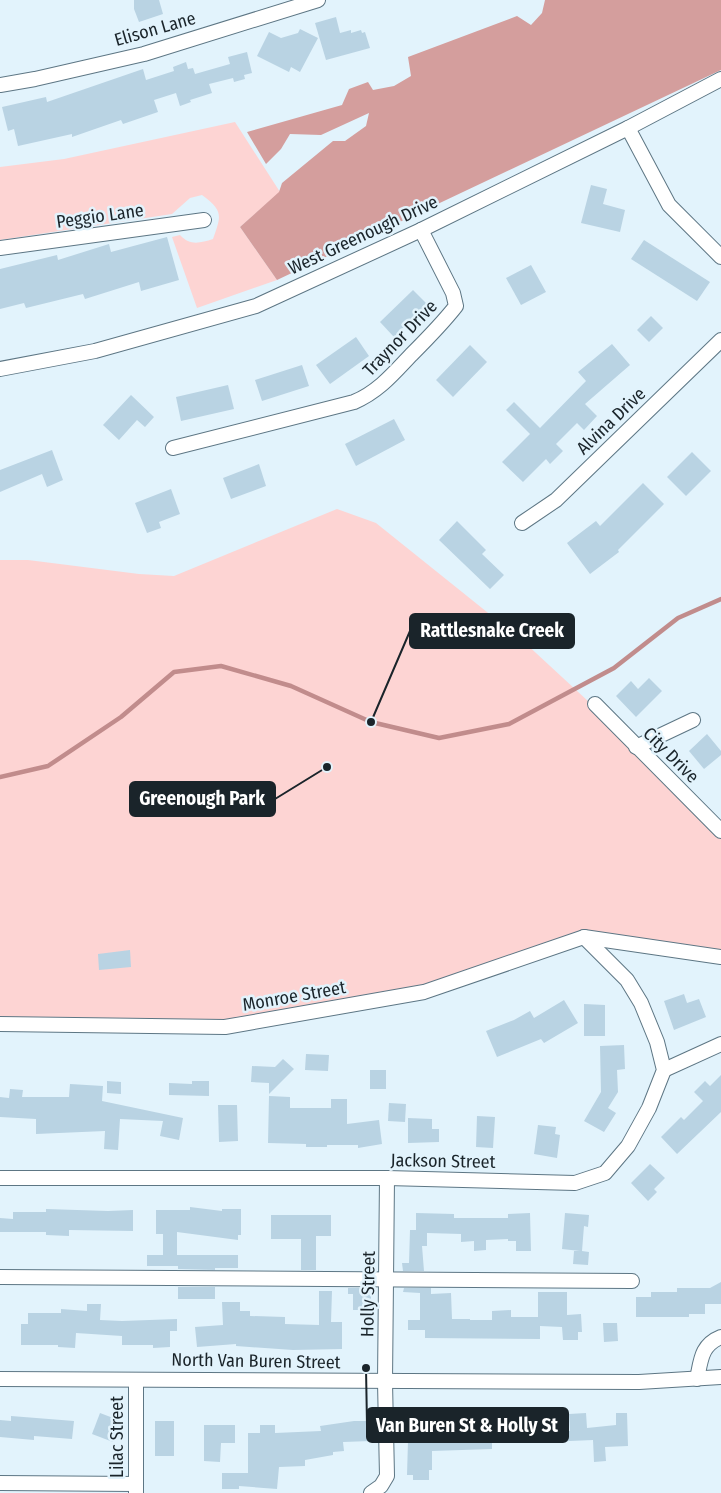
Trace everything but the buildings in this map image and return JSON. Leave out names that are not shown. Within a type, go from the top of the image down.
[{"type":"street","name":"Elison Lane","points":[[0,85],[35,79],[144,54],[318,0]]},
{"type":"street","name":"West Greenough Drive","points":[[0,370],[95,351],[256,306],[421,230],[628,128],[721,79]]},
{"type":"street","points":[[628,128],[669,205],[721,257]]},
{"type":"street","name":"Peggio Lane","points":[[0,248],[204,220]]},
{"type":"street","name":"Traynor Drive","points":[[173,448],[354,402],[368,396],[380,387],[444,322],[456,306],[453,293],[421,230]]},
{"type":"street","name":"Alvina Drive","points":[[522,523],[556,500],[721,340]]},
{"type":"street","name":"City Drive","points":[[594,704],[721,832]]},
{"type":"street","points":[[636,747],[693,720]]},
{"type":"street","points":[[584,937],[721,956]]},
{"type":"street","points":[[584,937],[627,980],[641,1003],[657,1042],[664,1070],[721,1044]]},
{"type":"street","name":"Monroe Street","points":[[0,1024],[225,1027],[424,992],[584,937]]},
{"type":"street","name":"Jackson Street","points":[[0,1178],[387,1178],[575,1183],[605,1174],[632,1139],[650,1108],[664,1070]]},
{"type":"street","name":"Holly Street","points":[[371,1493],[381,1486],[387,1476],[387,1178]]},
{"type":"street","points":[[0,1277],[632,1281]]},
{"type":"street","points":[[696,1379],[703,1352],[713,1340],[721,1337]]},
{"type":"street","name":"North Van Buren Street","points":[[0,1379],[640,1382],[721,1377]]},
{"type":"street","name":"Lilac Street","points":[[136,1380],[136,1489]]},
{"type":"street","points":[[0,1483],[136,1489]]},
{"type":"shaded area","points":[[545,0],[721,0],[721,70],[277,280],[240,227],[279,192],[282,183],[333,141],[345,141],[366,126],[369,113],[321,135],[290,134],[281,149],[266,164],[247,132],[342,105],[349,89],[368,82],[373,90],[394,86],[411,76],[408,57],[517,16],[531,25],[542,13]]},
{"type":"shaded area","points":[[235,122],[280,192],[240,227],[277,280],[197,308],[172,237],[180,235],[188,241],[195,243],[213,239],[218,225],[219,214],[214,205],[202,195],[190,198],[172,214],[0,240],[0,167],[64,159]]},
{"type":"shaded area","points":[[337,509],[376,523],[523,641],[589,702],[721,831],[721,957],[584,937],[424,992],[225,1027],[0,1024],[0,560],[28,560],[139,574],[174,576]]},
{"type":"waterway","points":[[0,777],[48,766],[121,717],[174,672],[221,666],[291,686],[371,722],[439,738],[509,724],[614,668],[678,618],[721,599]]},
{"type":"place","name":"Rattlesnake Creek","points":[[371,722]]},
{"type":"place","name":"Greenough Park","points":[[327,767]]},
{"type":"place","name":"Van Buren St & Holly St","points":[[366,1368]]}]
